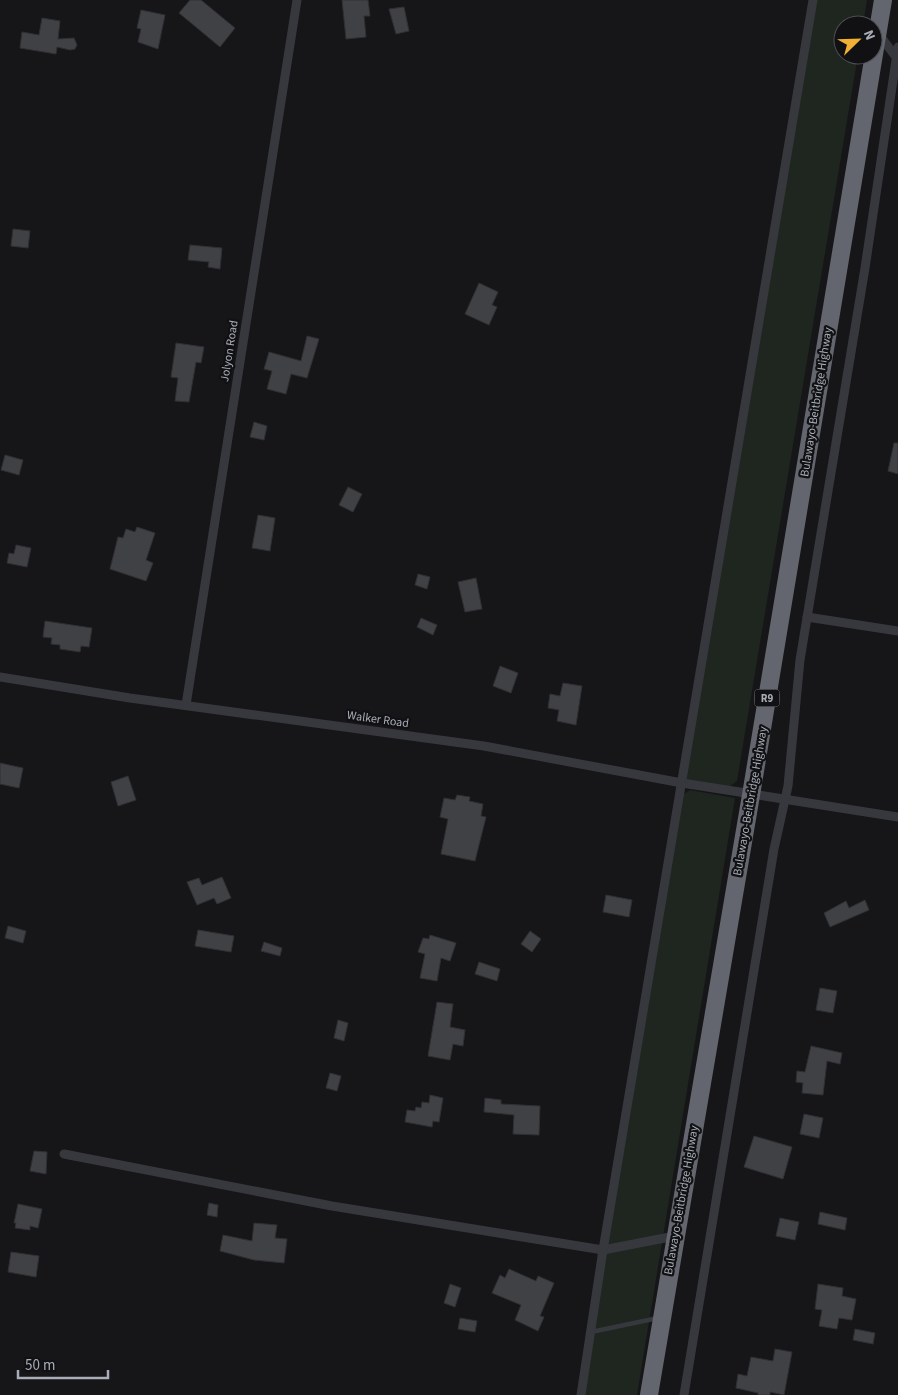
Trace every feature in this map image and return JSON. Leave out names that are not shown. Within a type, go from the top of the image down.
[{"type":"highway","name":"Bulawayo-Beitbridge Highway","points":[[880,15],[882,0]]},
{"type":"highway","name":"Bulawayo-Beitbridge Highway","points":[[648,1395],[751,795],[872,65]]},
{"type":"street","name":"Jolyon Road","points":[[186,705],[297,0]]},
{"type":"street","points":[[581,1395],[603,1250],[813,0]]},
{"type":"street","points":[[684,1395],[774,848],[790,772],[800,660],[865,268],[897,52],[883,38]]},
{"type":"street","points":[[807,617],[898,631]]},
{"type":"street","name":"Walker Road","points":[[0,677],[484,746],[751,795],[898,817]]},
{"type":"street","points":[[64,1154],[332,1206],[603,1250],[675,1236]]},
{"type":"lane","points":[[590,1332],[662,1318]]},
{"type":"shaded area","points":[[817,0],[867,0],[865,15],[833,15],[833,65],[856,65],[737,781],[729,787],[685,780]]},
{"type":"shaded area","points":[[690,790],[735,798],[637,1395],[585,1395],[608,1244],[684,794]]},
{"type":"building","points":[[190,0],[201,0],[235,28],[220,47],[179,13]]},
{"type":"building","points":[[342,0],[368,0],[370,16],[364,16],[366,37],[346,39]]},
{"type":"building","points":[[404,7],[409,31],[396,34],[389,9]]},
{"type":"building","points":[[141,10],[165,15],[158,49],[138,42],[141,29],[137,28]]},
{"type":"building","points":[[42,18],[60,21],[58,39],[74,38],[77,45],[75,49],[70,50],[57,47],[56,54],[20,48],[22,32],[39,35]]},
{"type":"building","points":[[13,229],[30,231],[28,248],[11,246]]},
{"type":"building","points":[[190,245],[222,248],[220,269],[208,267],[209,262],[188,260]]},
{"type":"building","points":[[479,283],[498,292],[492,305],[497,307],[489,325],[465,314]]},
{"type":"building","points":[[307,336],[319,339],[307,378],[291,374],[286,394],[267,389],[272,371],[264,369],[269,352],[301,361]]},
{"type":"building","points":[[176,343],[204,347],[201,363],[196,362],[189,402],[175,401],[178,378],[171,377]]},
{"type":"building","points":[[254,422],[267,426],[264,440],[250,437]]},
{"type":"building","points":[[894,443],[898,443],[898,474],[888,471]]},
{"type":"building","points":[[5,455],[23,460],[19,475],[1,470]]},
{"type":"building","points":[[348,487],[362,494],[353,512],[339,505]]},
{"type":"building","points":[[258,515],[275,518],[270,551],[252,548]]},
{"type":"building","points":[[137,527],[155,533],[146,560],[153,563],[146,581],[110,569],[118,537],[123,538],[126,529],[135,532]]},
{"type":"building","points":[[16,545],[31,548],[27,567],[7,563],[9,553],[14,554]]},
{"type":"building","points":[[418,574],[430,577],[427,589],[415,585]]},
{"type":"building","points":[[476,578],[482,609],[465,612],[458,582]]},
{"type":"building","points":[[421,618],[437,625],[433,635],[417,627]]},
{"type":"building","points":[[45,621],[92,628],[89,647],[81,646],[80,652],[60,649],[60,645],[51,644],[52,638],[43,637]]},
{"type":"building","points":[[500,666],[518,673],[511,693],[493,686]]},
{"type":"building","points":[[563,683],[582,686],[576,725],[557,721],[559,710],[548,708],[550,694],[560,696]]},
{"type":"building","points":[[0,763],[23,768],[19,788],[0,784]]},
{"type":"building","points":[[128,776],[136,800],[118,806],[111,782]]},
{"type":"building","points":[[457,795],[470,797],[469,801],[483,804],[481,816],[486,817],[475,861],[441,854],[448,819],[440,817],[444,798],[455,800]]},
{"type":"building","points":[[222,877],[231,898],[217,904],[214,898],[197,905],[187,882],[199,878],[202,885]]},
{"type":"building","points":[[606,895],[632,900],[629,917],[603,912]]},
{"type":"building","points":[[865,900],[869,910],[830,927],[824,913],[846,901],[849,908]]},
{"type":"building","points":[[8,926],[26,931],[23,943],[5,938]]},
{"type":"building","points":[[198,930],[234,936],[231,952],[195,946]]},
{"type":"building","points":[[530,931],[541,939],[532,952],[521,944]]},
{"type":"building","points":[[430,935],[456,943],[450,961],[441,958],[437,981],[420,978],[425,954],[418,952],[423,938],[429,939]]},
{"type":"building","points":[[264,942],[282,948],[280,956],[261,951]]},
{"type":"building","points":[[479,962],[500,969],[497,981],[475,974]]},
{"type":"building","points":[[820,988],[837,991],[833,1013],[816,1010]]},
{"type":"building","points":[[437,1002],[453,1004],[450,1027],[465,1030],[463,1046],[453,1044],[450,1060],[428,1056]]},
{"type":"building","points":[[338,1020],[348,1023],[344,1041],[334,1038]]},
{"type":"building","points":[[811,1046],[842,1053],[840,1064],[827,1061],[823,1095],[802,1093],[803,1083],[796,1082],[797,1071],[805,1072]]},
{"type":"building","points":[[330,1073],[341,1076],[337,1091],[326,1088]]},
{"type":"building","points":[[430,1095],[443,1098],[439,1122],[433,1121],[432,1127],[405,1122],[407,1110],[415,1111],[416,1107],[421,1108],[422,1102],[429,1103]]},
{"type":"building","points":[[485,1098],[501,1100],[501,1104],[540,1106],[539,1135],[513,1134],[514,1115],[484,1112]]},
{"type":"building","points":[[804,1114],[823,1118],[819,1138],[800,1134]]},
{"type":"building","points":[[754,1136],[792,1147],[783,1179],[744,1167]]},
{"type":"building","points":[[34,1151],[47,1152],[46,1174],[30,1171]]},
{"type":"building","points":[[209,1203],[218,1205],[217,1217],[207,1215]]},
{"type":"building","points":[[18,1204],[42,1209],[38,1228],[30,1226],[30,1230],[15,1228],[16,1223],[14,1223]]},
{"type":"building","points":[[820,1212],[847,1218],[845,1230],[818,1224]]},
{"type":"building","points":[[780,1218],[799,1222],[795,1240],[776,1236]]},
{"type":"building","points":[[254,1223],[277,1225],[275,1238],[287,1239],[284,1263],[254,1260],[220,1251],[223,1235],[252,1241]]},
{"type":"building","points":[[11,1252],[39,1256],[36,1277],[8,1272]]},
{"type":"building","points":[[509,1269],[536,1281],[538,1276],[554,1283],[540,1316],[544,1317],[538,1331],[515,1320],[521,1305],[492,1293],[500,1275],[505,1278]]},
{"type":"building","points":[[450,1284],[461,1288],[455,1307],[444,1303]]},
{"type":"building","points":[[818,1284],[843,1288],[842,1296],[856,1299],[852,1320],[839,1318],[837,1329],[819,1326],[822,1310],[815,1309]]},
{"type":"building","points":[[460,1318],[477,1321],[475,1332],[458,1329]]},
{"type":"building","points":[[855,1329],[875,1333],[873,1344],[853,1340]]},
{"type":"building","points":[[775,1349],[792,1352],[784,1395],[770,1392],[770,1395],[758,1395],[758,1393],[736,1388],[738,1374],[747,1376],[751,1357],[773,1361]]}]
